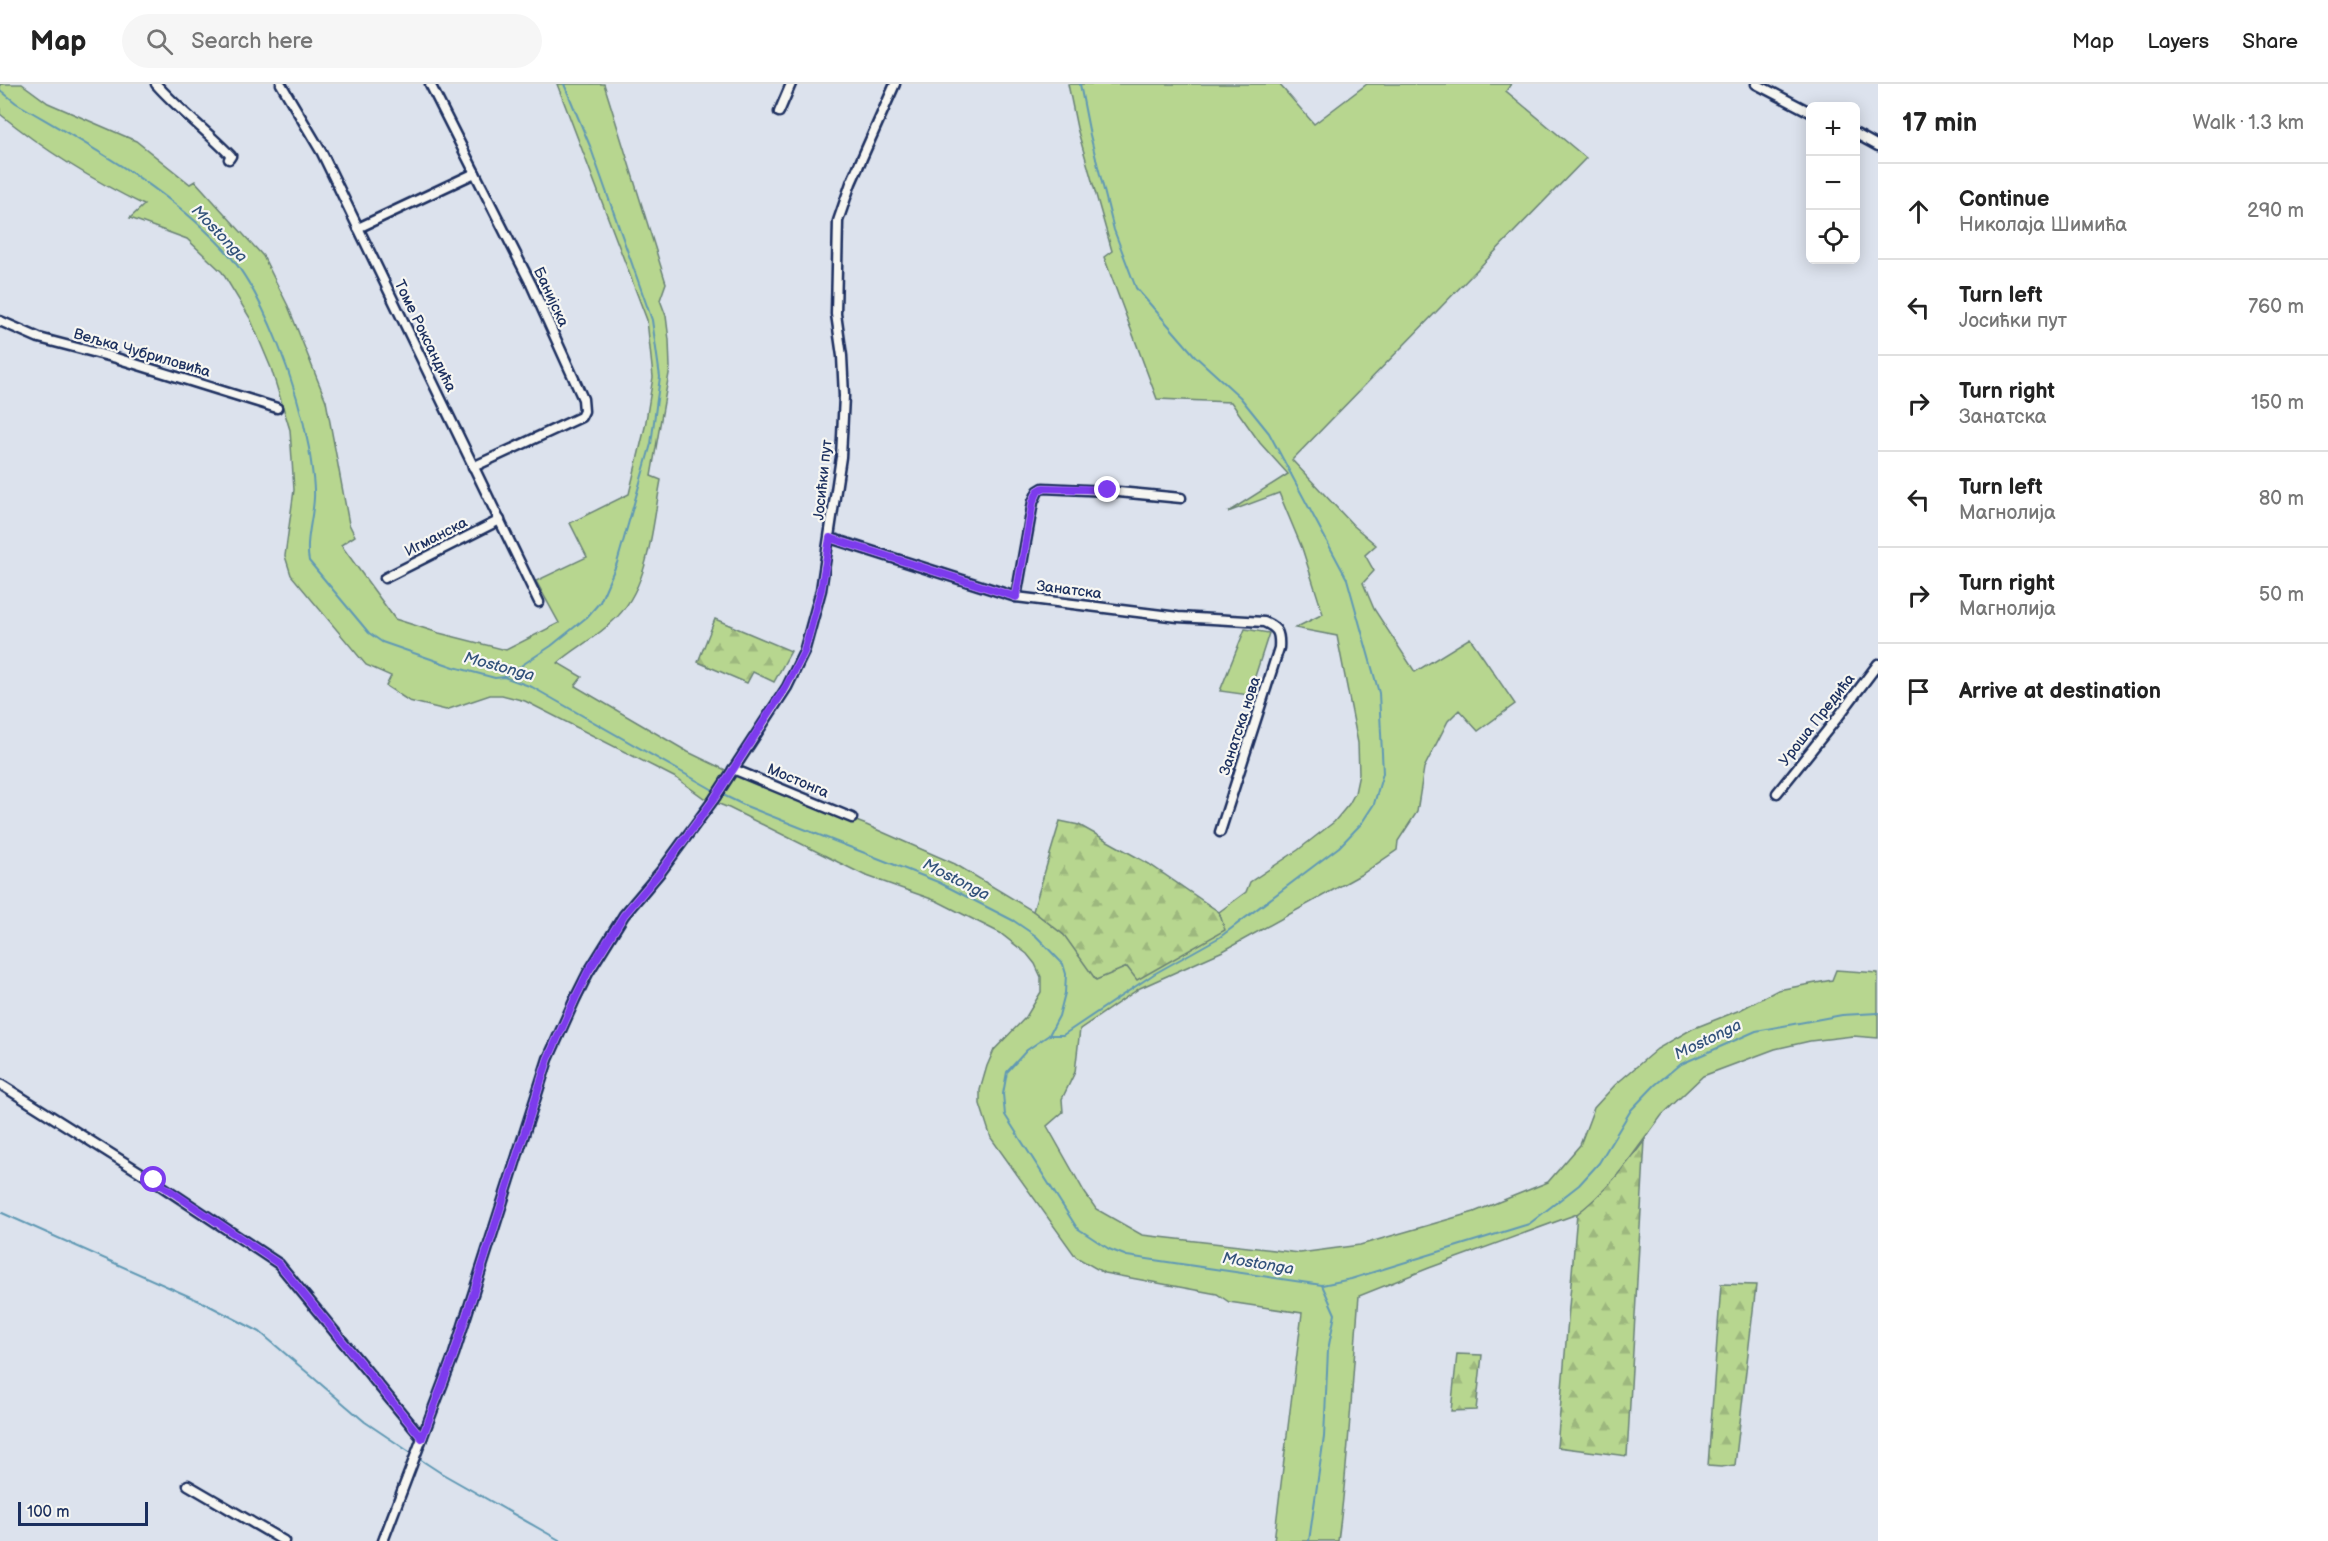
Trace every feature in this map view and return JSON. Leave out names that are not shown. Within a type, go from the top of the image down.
[{"type":"street","points":[[156,84],[190,120],[231,156],[229,159]]},
{"type":"street","name":"Томе Роксандића","points":[[281,84],[322,153],[539,602]]},
{"type":"street","name":"Банијска","points":[[430,84],[531,285],[583,399],[584,411],[580,417],[473,467]]},
{"type":"street","points":[[779,112],[790,84]]},
{"type":"street","name":"Јосићки пут","points":[[383,1541],[454,1354],[548,1059],[575,999],[588,972],[624,915],[662,870],[714,799],[786,687],[804,652],[821,590],[841,457],[844,405],[842,356],[836,314],[838,221],[851,183],[895,84]]},
{"type":"street","points":[[1756,84],[1806,109]]},
{"type":"street","points":[[1860,136],[1878,146]]},
{"type":"street","points":[[358,228],[475,173]]},
{"type":"street","name":"Вељка Чубриловића","points":[[0,321],[39,338],[116,358],[277,408]]},
{"type":"street","points":[[1016,597],[1033,502],[1038,491],[1043,488],[1108,490],[1181,498]]},
{"type":"street","name":"Игманска","points":[[385,578],[500,520]]},
{"type":"street","name":"Занатска","points":[[830,538],[1016,597],[1178,617],[1264,622],[1276,627]]},
{"type":"street","name":"Занатска нова","points":[[1220,832],[1279,648],[1280,634],[1276,627]]},
{"type":"street","name":"Уроша Предића","points":[[1776,793],[1878,664]]},
{"type":"street","name":"Мостонга","points":[[731,772],[852,818]]},
{"type":"street","points":[[0,1084],[154,1180],[279,1264],[421,1442]]},
{"type":"street","points":[[188,1485],[284,1541]]},
{"type":"green space","points":[[0,84],[22,84],[48,103],[136,141],[190,184],[195,181],[263,256],[288,306],[326,401],[349,524],[355,536],[341,545],[395,619],[506,650],[559,623],[536,581],[587,557],[570,523],[629,494],[645,427],[653,377],[647,320],[557,84],[604,84],[666,283],[660,300],[666,316],[670,368],[651,476],[661,480],[652,536],[642,574],[635,592],[613,621],[558,663],[582,677],[575,686],[688,752],[742,778],[864,824],[955,864],[1033,911],[1064,935],[1127,967],[1224,930],[1219,912],[1246,892],[1250,882],[1298,850],[1334,822],[1349,804],[1355,793],[1359,774],[1358,743],[1337,636],[1295,628],[1323,614],[1302,548],[1279,493],[1228,512],[1288,474],[1260,443],[1231,402],[1157,399],[1104,257],[1112,251],[1077,128],[1068,84],[1279,84],[1314,124],[1367,84],[1511,84],[1506,91],[1586,158],[1292,460],[1354,526],[1376,545],[1365,555],[1374,571],[1363,583],[1374,609],[1415,672],[1470,638],[1515,704],[1478,731],[1459,710],[1448,721],[1424,768],[1417,812],[1398,841],[1397,850],[1362,874],[1223,951],[1140,988],[1080,1029],[1075,1072],[1062,1099],[1063,1112],[1047,1126],[1096,1209],[1142,1235],[1300,1253],[1360,1245],[1474,1212],[1548,1182],[1580,1145],[1594,1108],[1615,1085],[1657,1049],[1692,1029],[1740,1010],[1778,990],[1832,980],[1836,970],[1878,973],[1878,1038],[1853,1036],[1810,1041],[1775,1049],[1703,1076],[1662,1115],[1612,1183],[1597,1199],[1577,1214],[1359,1296],[1348,1450],[1338,1541],[1274,1541],[1302,1313],[1229,1302],[1217,1294],[1104,1273],[1076,1257],[991,1138],[980,1104],[980,1090],[994,1050],[1026,1017],[1041,992],[1041,977],[1027,954],[1000,933],[937,901],[864,875],[729,808],[704,798],[676,778],[525,701],[502,695],[490,695],[446,710],[409,701],[386,686],[391,676],[366,665],[291,575],[285,556],[294,490],[290,430],[271,368],[250,318],[222,272],[187,239],[130,218],[144,205],[69,164],[0,114]]},
{"type":"green space","points":[[715,619],[791,651],[774,682],[753,672],[747,683],[698,662]]},
{"type":"green space","points":[[1245,629],[1269,633],[1249,695],[1220,691]]},
{"type":"green space","points":[[1060,821],[1079,825],[1149,864],[1219,912],[1225,930],[1137,980],[1127,967],[1096,980],[1064,935],[1033,911]]},
{"type":"green space","points":[[1645,1140],[1627,1456],[1557,1447],[1577,1214],[1613,1180]]},
{"type":"green space","points":[[1721,1284],[1756,1285],[1735,1465],[1721,1467],[1708,1466]]},
{"type":"green space","points":[[1457,1354],[1482,1355],[1476,1410],[1451,1411]]},
{"type":"waterway","points":[[504,677],[551,646],[587,617],[600,602],[617,563],[651,444],[660,377],[652,320],[590,146],[564,84]]},
{"type":"waterway","points":[[1050,1035],[1063,1035],[1154,974],[1220,937],[1339,847],[1361,824],[1374,804],[1383,773],[1379,693],[1347,579],[1269,433],[1240,397],[1195,356],[1136,288],[1114,230],[1090,135],[1080,84]]},
{"type":"waterway","name":"Mostonga","points":[[0,90],[16,103],[152,186],[201,226],[239,268],[253,290],[278,343],[304,425],[314,492],[308,546],[309,561],[369,633],[382,642],[454,667],[495,678],[504,677],[532,687],[715,791]]},
{"type":"waterway","name":"Mostonga","points":[[721,794],[938,882],[1014,921],[1036,936],[1063,964],[1066,974],[1065,993],[1059,1016],[1049,1035],[1027,1050],[1007,1072],[1003,1094],[1005,1115],[1077,1228],[1109,1249],[1127,1256],[1322,1285],[1351,1279],[1529,1224],[1579,1185],[1599,1163],[1631,1110],[1655,1085],[1679,1065],[1756,1031],[1842,1015],[1878,1013]]},
{"type":"waterway","points":[[0,1212],[204,1303],[260,1332],[365,1422],[414,1455]]},
{"type":"waterway","points":[[1309,1541],[1324,1437],[1328,1350],[1335,1314],[1322,1285]]},
{"type":"waterway","points":[[418,1458],[561,1541]]},
{"type":"route","points":[[154,1180],[279,1264],[422,1438],[454,1354],[548,1059],[575,999],[588,972],[624,915],[662,870],[714,799],[786,687],[804,652],[821,590],[830,538],[1016,597],[1033,502],[1038,491],[1043,488],[1108,490]]}]
